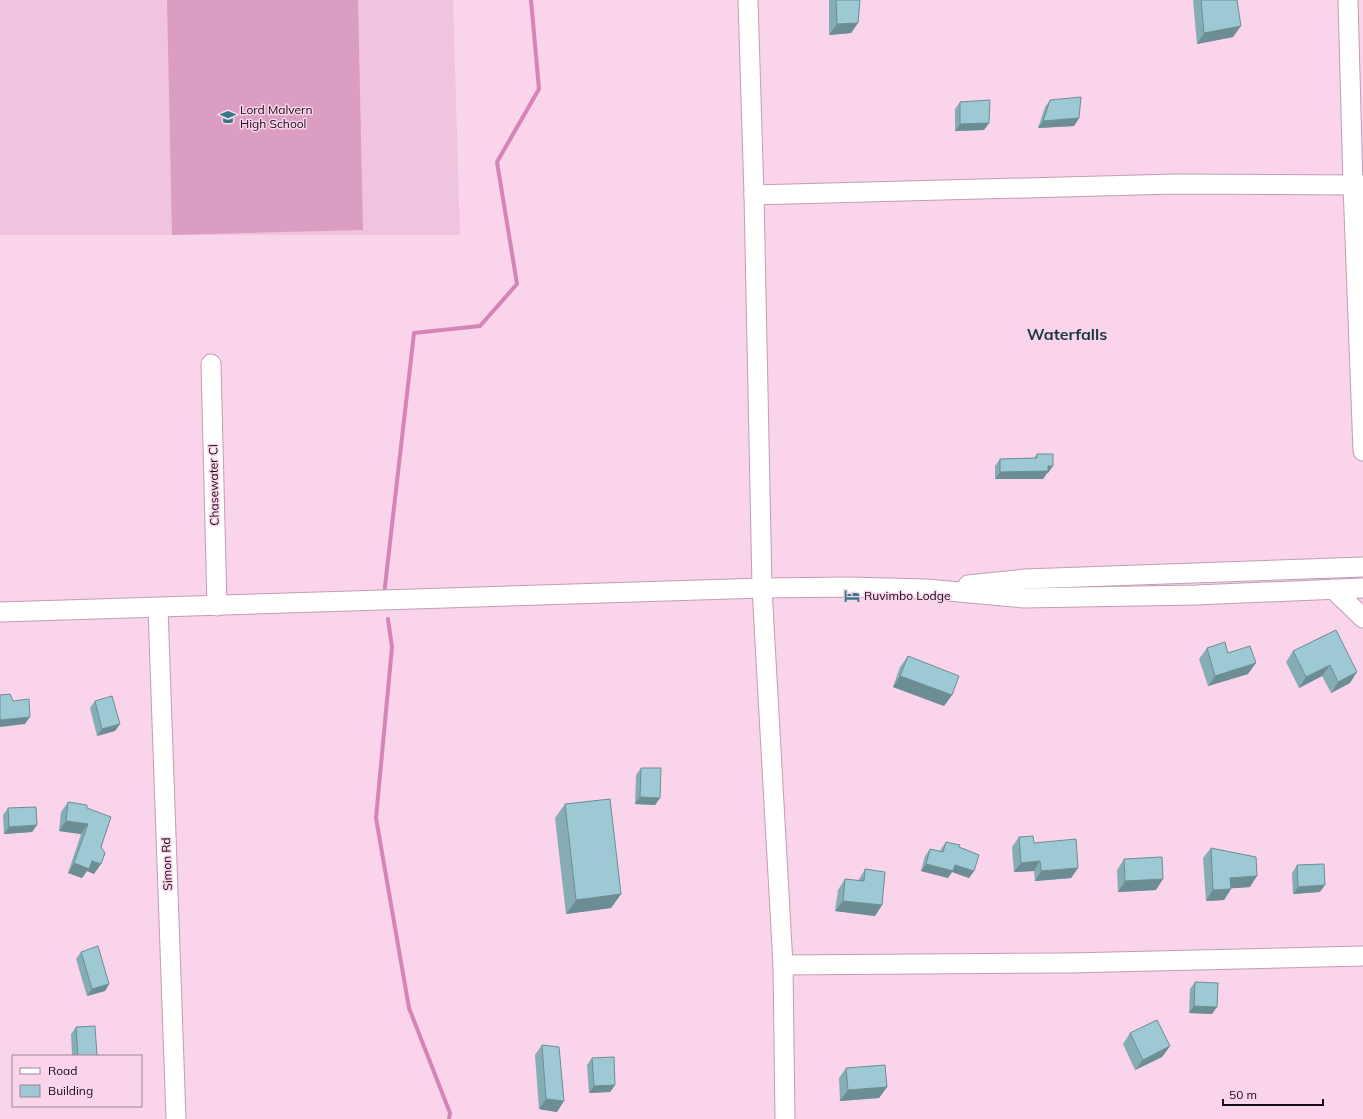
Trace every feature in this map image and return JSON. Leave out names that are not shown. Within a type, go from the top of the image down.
[{"type":"street","points":[[748,0],[754,195],[762,588],[783,965],[785,1119]]},
{"type":"street","points":[[1348,0],[1358,185],[1363,451]]},
{"type":"street","points":[[754,195],[1175,184],[1358,185]]},
{"type":"street","name":"Chasewater Cl","points":[[211,364],[217,606]]},
{"type":"street","points":[[927,589],[1025,579],[1363,568]]},
{"type":"street","points":[[0,612],[762,588],[848,587],[927,589],[1024,598],[1196,595],[1363,588]]},
{"type":"street","points":[[1333,589],[1363,618]]},
{"type":"street","name":"Simon Rd","points":[[158,608],[176,1119]]},
{"type":"street","points":[[783,965],[1069,963],[1363,956]]},
{"type":"shaded area","name":"Lord Malvern High School","points":[[0,0],[453,0],[460,235],[0,235]]},
{"type":"shaded area","points":[[167,0],[358,0],[363,230],[172,235]]},
{"type":"building","points":[[836,0],[860,0],[858,23],[837,24]]},
{"type":"building","points":[[1201,0],[1237,0],[1241,26],[1204,33]]},
{"type":"building","points":[[1081,97],[1079,118],[1043,121],[1050,100]]},
{"type":"building","points":[[990,100],[989,123],[960,124],[960,102]]},
{"type":"building","points":[[1037,454],[1053,454],[1053,466],[1048,466],[1048,471],[1000,472],[1000,459],[1037,458]]},
{"type":"building","points":[[1336,630],[1357,672],[1338,682],[1330,665],[1306,677],[1293,651]]},
{"type":"building","points":[[1225,642],[1228,653],[1250,646],[1256,663],[1215,676],[1207,648]]},
{"type":"building","points":[[908,656],[959,676],[952,695],[900,676]]},
{"type":"building","points":[[10,694],[13,701],[29,699],[30,717],[0,720],[0,695]]},
{"type":"building","points":[[112,696],[120,724],[102,729],[95,701]]},
{"type":"building","points":[[641,768],[661,768],[660,798],[640,797]]},
{"type":"building","points":[[610,799],[621,894],[576,900],[565,804]]},
{"type":"building","points":[[68,802],[87,805],[87,808],[111,817],[101,847],[105,853],[101,864],[92,861],[89,869],[74,863],[88,824],[66,821]]},
{"type":"building","points":[[36,807],[37,825],[9,827],[8,808]]},
{"type":"building","points":[[1033,836],[1034,843],[1076,839],[1078,868],[1041,871],[1040,861],[1021,863],[1019,837]]},
{"type":"building","points":[[946,842],[960,845],[959,847],[979,855],[974,871],[955,865],[953,871],[926,864],[930,849],[943,852]]},
{"type":"building","points":[[1211,848],[1256,857],[1257,876],[1230,878],[1231,889],[1213,890]]},
{"type":"building","points":[[1162,857],[1163,879],[1125,881],[1124,859]]},
{"type":"building","points":[[1324,864],[1325,885],[1298,887],[1297,865]]},
{"type":"building","points":[[865,869],[885,872],[882,905],[843,901],[845,879],[864,881]]},
{"type":"building","points":[[98,946],[109,984],[92,989],[81,952]]},
{"type":"building","points":[[1195,982],[1218,983],[1217,1007],[1194,1006]]},
{"type":"building","points":[[1157,1020],[1170,1046],[1143,1060],[1130,1033]]},
{"type":"building","points":[[95,1026],[97,1055],[78,1055],[76,1027]]},
{"type":"building","points":[[542,1045],[559,1047],[564,1101],[546,1099]]},
{"type":"building","points":[[614,1057],[615,1085],[594,1086],[592,1058]]},
{"type":"building","points":[[885,1065],[887,1087],[848,1090],[846,1068]]},
{"type":"waterway","points":[[384,595],[414,333],[480,326],[517,284],[497,162],[539,89],[531,0]]},
{"type":"waterway","points":[[388,619],[392,647],[376,818],[409,1008],[450,1113],[449,1119]]},
{"type":"place","name":"Lord Malvern High School","points":[[228,117]]},
{"type":"place","name":"Ruvimbo Lodge","points":[[852,596]]},
{"type":"district","name":"Waterfalls","points":[[1067,334]]}]
